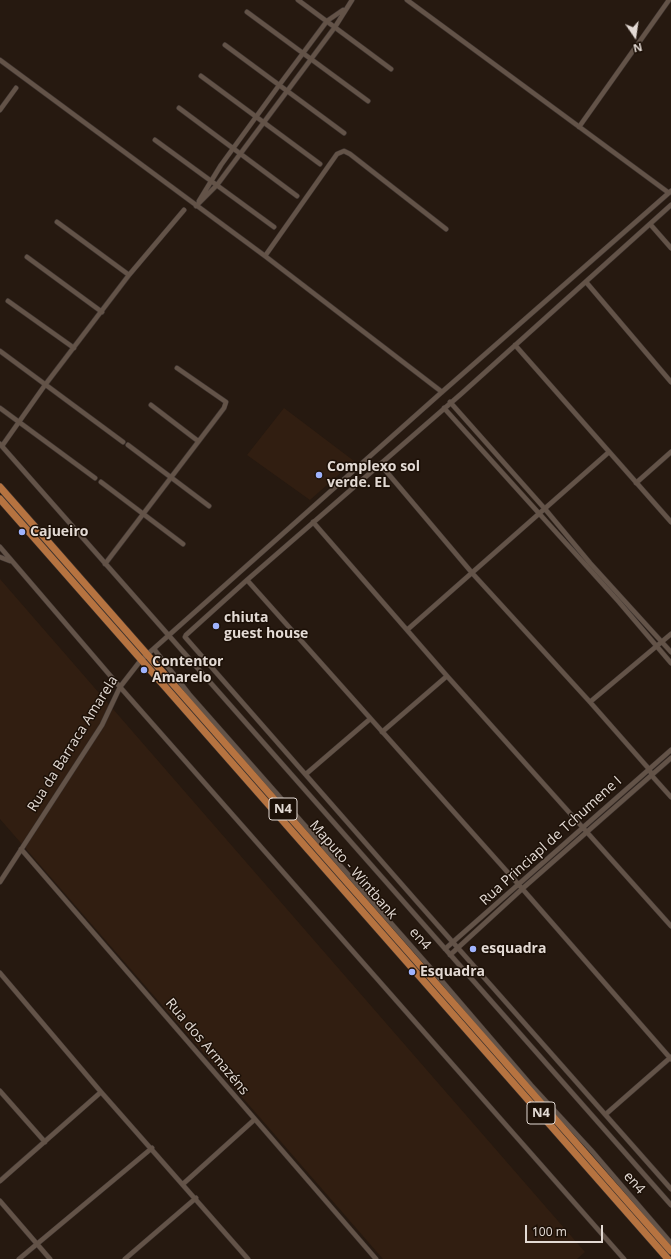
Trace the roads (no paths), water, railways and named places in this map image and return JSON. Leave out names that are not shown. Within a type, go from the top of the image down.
[{"type":"highway","name":"Maputo - Wintbank","points":[[0,487],[144,657],[668,1259]]},
{"type":"highway","name":"Maputo - Wintbank","points":[[0,499],[144,657],[671,1251]]},
{"type":"street","points":[[298,0],[391,69]]},
{"type":"street","points":[[196,206],[217,185],[265,122],[335,27],[352,0]]},
{"type":"street","points":[[407,0],[670,192]]},
{"type":"street","points":[[579,127],[669,0]]},
{"type":"street","points":[[196,206],[211,180],[234,147],[304,52],[328,21],[345,9]]},
{"type":"street","points":[[247,12],[304,52],[368,101]]},
{"type":"street","points":[[225,45],[280,84],[344,133]]},
{"type":"street","points":[[0,60],[265,256],[442,392]]},
{"type":"street","points":[[201,76],[320,164]]},
{"type":"street","points":[[0,110],[16,88]]},
{"type":"street","points":[[179,108],[234,147],[297,196]]},
{"type":"street","points":[[156,140],[274,228]]},
{"type":"street","points":[[265,256],[337,154],[344,151],[350,154],[446,229]]},
{"type":"street","name":"Rua da Barraca Amarela","points":[[0,882],[102,725],[120,687],[144,657],[670,192]]},
{"type":"street","points":[[671,205],[444,408],[247,580],[185,637],[458,949],[671,1188]]},
{"type":"street","points":[[184,210],[129,275],[1,445],[671,1205]]},
{"type":"street","points":[[57,222],[129,275]]},
{"type":"street","points":[[650,224],[671,248]]},
{"type":"street","points":[[27,257],[102,312]]},
{"type":"street","points":[[586,282],[671,382]]},
{"type":"street","points":[[8,301],[74,348]]},
{"type":"street","points":[[515,345],[671,522]]},
{"type":"street","points":[[0,351],[123,442]]},
{"type":"street","points":[[105,564],[224,408],[226,402],[177,368]]},
{"type":"street","points":[[450,402],[545,509],[590,563],[663,641],[671,652]]},
{"type":"street","points":[[151,405],[198,441]]},
{"type":"street","points":[[0,408],[95,478]]},
{"type":"street","points":[[444,408],[671,663]]},
{"type":"street","points":[[128,445],[209,506]]},
{"type":"street","points":[[407,630],[473,574],[609,452]]},
{"type":"street","points":[[636,483],[671,452]]},
{"type":"street","points":[[380,464],[473,574],[650,769],[652,774],[671,797]]},
{"type":"street","points":[[101,482],[182,544]]},
{"type":"street","points":[[313,522],[447,676],[671,926]]},
{"type":"street","points":[[0,547],[120,687],[624,1259]]},
{"type":"street","points":[[0,557],[14,563]]},
{"type":"street","points":[[247,580],[671,1058],[606,1114]]},
{"type":"street","points":[[590,702],[671,634]]},
{"type":"street","name":"en4","points":[[154,649],[189,694],[450,989],[531,1085],[592,1150],[671,1243]]},
{"type":"street","points":[[382,732],[447,676]]},
{"type":"street","points":[[306,774],[370,719]]},
{"type":"street","name":"Rua Princiapl de Tchumene I","points":[[444,949],[453,943],[582,827],[671,750]]},
{"type":"street","name":"Rua Princiapl de Tchumene I","points":[[450,955],[522,889],[671,758]]},
{"type":"street","name":"Rua dos Armazéns","points":[[21,849],[254,1120],[376,1259]]},
{"type":"street","points":[[0,973],[101,1092],[152,1148],[248,1259]]},
{"type":"street","points":[[0,1091],[45,1142]]},
{"type":"street","points":[[0,1181],[101,1092]]},
{"type":"street","points":[[183,1184],[254,1120]]},
{"type":"street","points":[[19,1259],[152,1148]]},
{"type":"street","points":[[127,1259],[196,1198]]},
{"type":"street","points":[[0,1201],[50,1259]]},
{"type":"place","name":"Complexo sol verde. EL","points":[[319,475]]},
{"type":"place","name":"Cajueiro","points":[[22,532]]},
{"type":"place","name":"chiuta guest house","points":[[216,626]]},
{"type":"place","name":"Contentor Amarelo","points":[[144,670]]},
{"type":"place","name":"esquadra","points":[[473,949]]},
{"type":"place","name":"Esquadra","points":[[412,972]]}]
